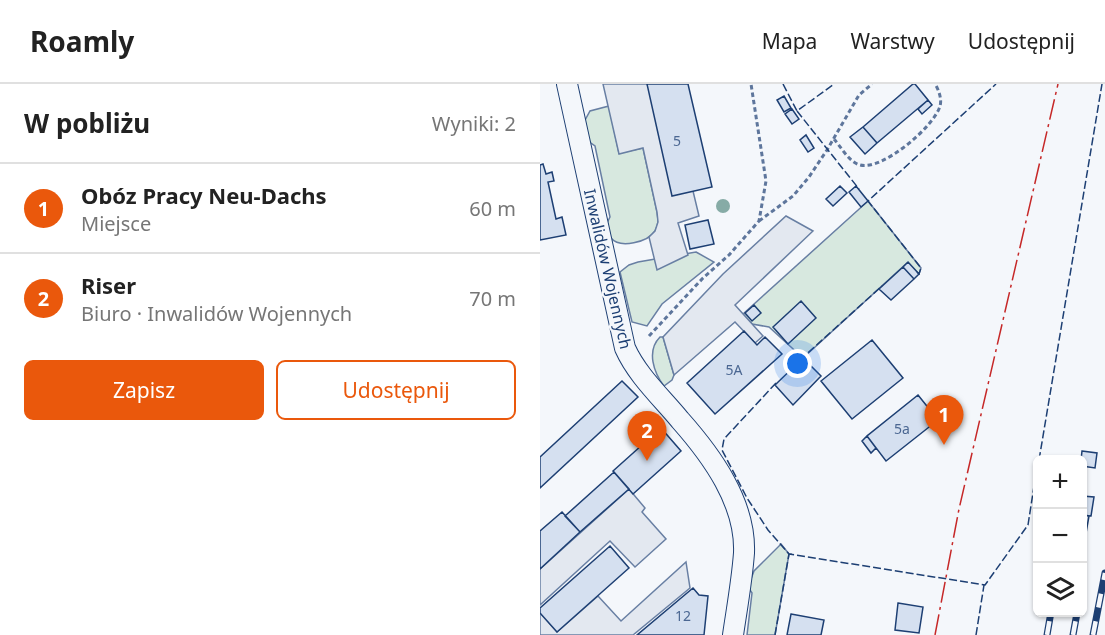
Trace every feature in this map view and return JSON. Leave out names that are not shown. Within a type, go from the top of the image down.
[{"type":"street","name":"Inwalidów Wojennych","points":[[567,84],[628,356],[709,457],[735,499],[740,517],[744,553],[734,635]]},
{"type":"path","points":[[751,84],[765,181],[759,221]]},
{"type":"path","points":[[649,336],[702,278],[729,255],[759,221],[793,196],[809,177],[834,139],[859,95],[872,84]]},
{"type":"path","points":[[834,139],[857,164],[867,166],[882,162],[919,134],[936,114],[941,104],[935,84]]},
{"type":"shaded area","points":[[603,84],[647,84],[693,191],[699,216],[678,223],[688,255],[657,270],[649,237],[655,231],[658,222],[657,212],[643,148],[619,154]]},
{"type":"shaded area","points":[[609,106],[619,153],[643,148],[657,212],[658,224],[655,231],[634,243],[615,241],[608,234],[606,225],[610,217],[595,146],[588,141],[584,122],[590,111]]},
{"type":"shaded area","points":[[868,201],[921,268],[919,274],[907,263],[803,358],[769,327],[752,324],[743,314]]},
{"type":"shaded area","points":[[786,216],[813,231],[735,305],[763,336],[755,343],[735,322],[674,375],[663,337],[723,274]]},
{"type":"shaded area","points":[[696,252],[714,262],[662,304],[647,326],[632,322],[620,272],[638,262]]},
{"type":"shaded area","points":[[660,337],[663,337],[674,375],[672,380],[664,386],[657,375],[652,355]]},
{"type":"shaded area","points":[[629,489],[645,508],[642,512],[666,539],[635,567],[610,541],[540,605],[540,569]]},
{"type":"shaded area","points":[[781,544],[789,554],[775,635],[747,635],[752,593],[748,587],[754,571]]},
{"type":"shaded area","points":[[686,562],[690,588],[633,635],[540,635],[540,613],[557,632],[598,596],[621,621]]},
{"type":"building","points":[[647,84],[688,84],[712,187],[672,196]]},
{"type":"building","points":[[913,84],[928,100],[877,143],[863,127]]},
{"type":"building","points":[[784,96],[791,108],[784,112],[777,100]]},
{"type":"building","points":[[928,100],[932,105],[922,114],[918,109]]},
{"type":"building","points":[[792,109],[799,119],[792,124],[785,114]]},
{"type":"building","points":[[863,127],[877,143],[865,154],[850,137]]},
{"type":"building","points":[[806,135],[814,148],[808,152],[800,140]]},
{"type":"building","points":[[543,164],[546,174],[552,172],[554,181],[548,182],[556,219],[562,217],[566,235],[540,240],[540,165]]},
{"type":"building","points":[[840,186],[847,193],[833,206],[826,199]]},
{"type":"building","points":[[856,186],[868,201],[861,207],[849,192]]},
{"type":"building","points":[[708,220],[714,244],[690,249],[685,225]]},
{"type":"building","points":[[908,262],[919,274],[914,279],[903,267]]},
{"type":"building","points":[[903,267],[914,279],[891,300],[879,289]]},
{"type":"building","points":[[801,301],[816,318],[788,344],[773,327]]},
{"type":"building","points":[[754,305],[761,313],[752,321],[745,313]]},
{"type":"building","points":[[744,331],[757,345],[765,337],[782,354],[715,414],[687,383]]},
{"type":"building","points":[[872,340],[903,378],[852,419],[821,381]]},
{"type":"building","points":[[803,358],[821,376],[793,405],[775,385]]},
{"type":"building","points":[[622,381],[638,397],[540,488],[540,457]]},
{"type":"building","points":[[918,395],[938,420],[886,461],[867,436]]},
{"type":"building","points":[[661,428],[681,451],[633,494],[613,471]]},
{"type":"building","points":[[867,436],[876,448],[871,453],[862,441]]},
{"type":"building","points":[[1082,451],[1097,453],[1095,468],[1087,467],[1087,455],[1082,455]]},
{"type":"building","points":[[614,472],[629,489],[580,532],[565,516]]},
{"type":"building","points":[[1087,496],[1094,497],[1091,516],[1087,516]]},
{"type":"building","points":[[562,512],[580,532],[540,569],[540,531]]},
{"type":"building","points":[[610,546],[629,568],[557,632],[540,613],[540,608]]},
{"type":"building","points":[[693,588],[699,595],[708,596],[704,635],[637,635]]},
{"type":"building","points":[[898,603],[923,607],[919,633],[895,630]]},
{"type":"building","points":[[791,614],[824,620],[821,635],[787,635]]},
{"type":"railway","points":[[1093,635],[1105,573]]},
{"type":"railway","points":[[1047,635],[1050,617]]},
{"type":"railway","points":[[1073,635],[1076,617]]},
{"type":"fence","points":[[783,84],[797,111],[834,84]]},
{"type":"fence","points":[[917,272],[919,274],[921,268],[868,201],[996,84]]},
{"type":"fence","points":[[1040,455],[1102,84]]},
{"type":"fence","points":[[797,111],[859,189]]},
{"type":"fence","points":[[800,360],[882,286]]},
{"type":"fence","points":[[776,383],[724,439],[722,450],[747,498],[768,530],[789,554],[985,585],[1028,525],[1033,493]]},
{"type":"fence","points":[[775,635],[789,554],[792,554]]},
{"type":"fence","points":[[976,635],[984,585]]},
{"type":"power","points":[[935,635],[959,509],[1058,84]]},
{"type":"place","name":"Obóz Pracy Neu-Dachs","points":[[944,445]]},
{"type":"place","name":"Riser","points":[[647,461]]}]
